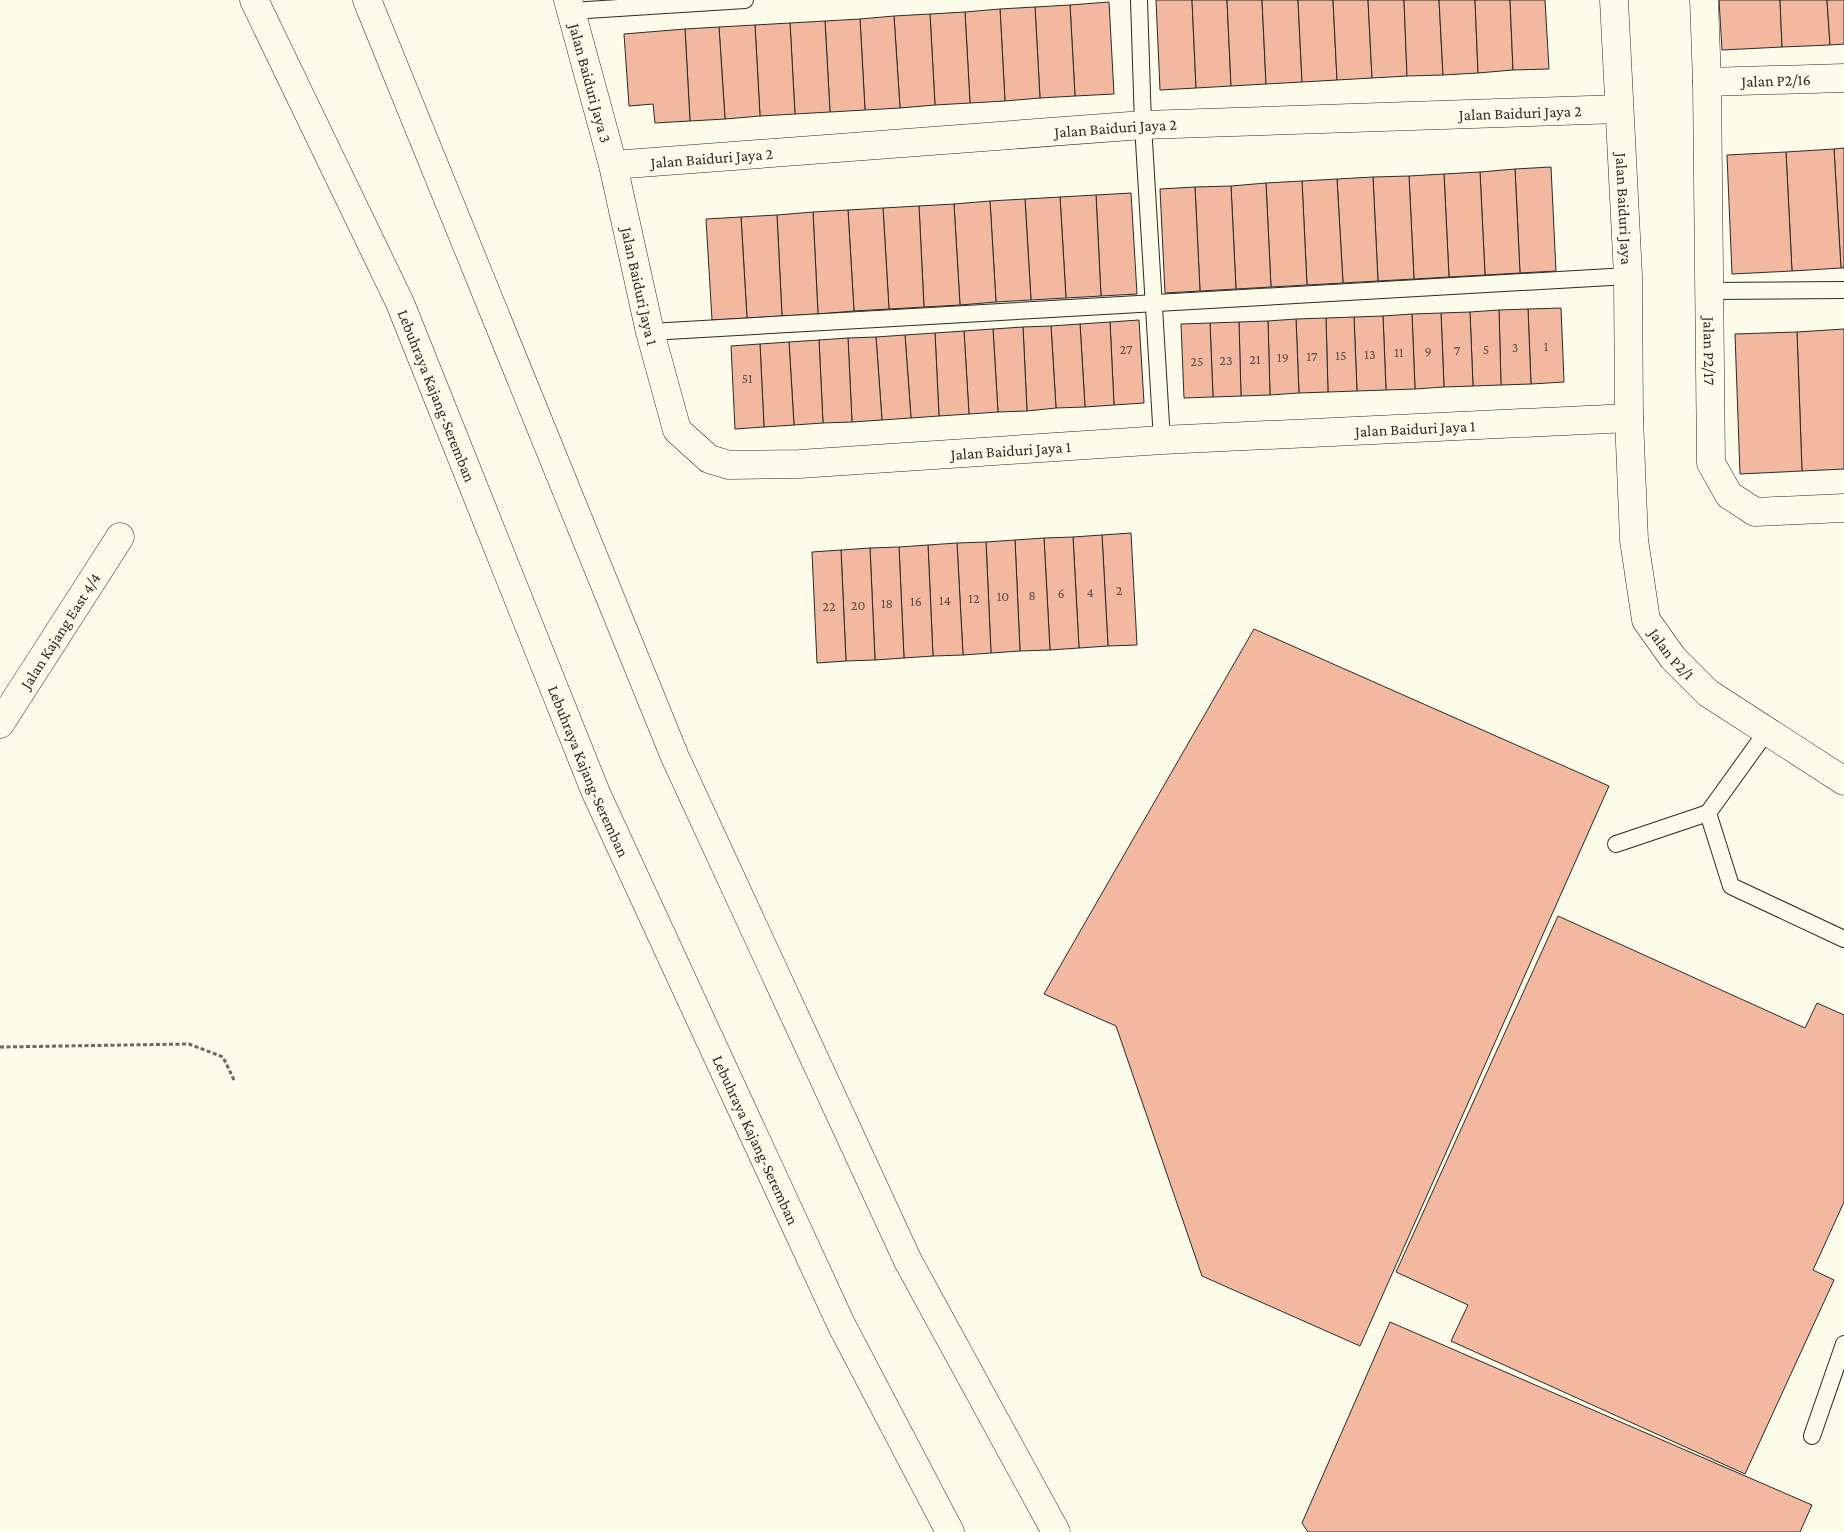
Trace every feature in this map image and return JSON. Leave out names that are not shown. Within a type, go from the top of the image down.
[{"type":"main road","name":"Lebuhraya Kajang-Seremban","points":[[254,0],[400,303],[596,792],[841,1324],[950,1532]]},
{"type":"main road","points":[[367,0],[675,756],[908,1261],[1056,1532]]},
{"type":"main road","name":"Jalan Baiduri Jaya","points":[[1614,0],[1628,276],[1629,418]]},
{"type":"main road","name":"Jalan P2/17","points":[[1704,0],[1707,82],[1711,463],[1729,495],[1755,512],[1844,508]]},
{"type":"main road","name":"Jalan Baiduri Jaya 3","points":[[569,6],[613,166]]},
{"type":"main road","name":"Jalan P2/16","points":[[1707,82],[1844,78]]},
{"type":"main road","name":"Jalan Baiduri Jaya 2","points":[[613,166],[1143,126],[1619,109]]},
{"type":"main road","name":"Jalan Baiduri Jaya 1","points":[[613,166],[650,332],[677,430],[709,459],[729,465],[799,464],[1162,440],[1629,418]]},
{"type":"main road","name":"Jalan P2/1","points":[[1629,418],[1634,540],[1646,620],[1673,658],[1708,693],[1844,781]]},
{"type":"main road","name":"Jalan Kajang East 4/4","points":[[0,724],[120,537]]},
{"type":"lane","points":[[569,6],[745,0]]},
{"type":"lane","points":[[1139,0],[1143,126],[1162,440]]},
{"type":"lane","points":[[650,332],[1628,276]]},
{"type":"lane","points":[[1709,291],[1844,290]]},
{"type":"lane","points":[[1616,844],[1708,813],[1766,731]]},
{"type":"lane","points":[[1708,813],[1731,886],[1844,939]]},
{"type":"lane","points":[[1812,1436],[1844,1344]]},
{"type":"path","points":[[0,1047],[189,1044],[223,1057],[234,1080]]},
{"type":"building","points":[[1156,0],[1192,0],[1196,88],[1160,90]]},
{"type":"building","points":[[1192,0],[1227,0],[1231,86],[1196,88]]},
{"type":"building","points":[[1227,0],[1262,0],[1266,84],[1231,86]]},
{"type":"building","points":[[1262,0],[1298,0],[1302,82],[1266,84]]},
{"type":"building","points":[[1298,0],[1333,0],[1337,80],[1302,82]]},
{"type":"building","points":[[1333,0],[1368,0],[1372,78],[1337,80]]},
{"type":"building","points":[[1368,0],[1404,0],[1407,76],[1372,78]]},
{"type":"building","points":[[1404,0],[1439,0],[1443,75],[1407,76]]},
{"type":"building","points":[[1439,0],[1475,0],[1478,73],[1443,75]]},
{"type":"building","points":[[1475,0],[1510,0],[1513,70],[1478,73]]},
{"type":"building","points":[[1510,0],[1545,0],[1549,69],[1513,70]]},
{"type":"building","points":[[1719,0],[1780,0],[1782,47],[1722,50]]},
{"type":"building","points":[[1780,0],[1827,0],[1830,45],[1782,47]]},
{"type":"building","points":[[1827,0],[1844,0],[1844,44],[1830,45]]},
{"type":"building","points":[[1109,2],[1114,94],[1075,96],[1070,5]]},
{"type":"building","points":[[1070,5],[1075,96],[1040,98],[1035,7]]},
{"type":"building","points":[[1035,7],[1040,98],[1005,101],[1000,9]]},
{"type":"building","points":[[1000,9],[1005,101],[970,103],[965,12]]},
{"type":"building","points":[[965,12],[970,103],[935,105],[930,14]]},
{"type":"building","points":[[930,14],[935,105],[900,108],[894,16]]},
{"type":"building","points":[[894,16],[900,108],[865,110],[860,19]]},
{"type":"building","points":[[860,19],[865,110],[830,112],[825,21]]},
{"type":"building","points":[[825,21],[830,112],[795,114],[790,23]]},
{"type":"building","points":[[790,23],[795,114],[760,116],[755,25]]},
{"type":"building","points":[[755,25],[760,116],[725,119],[719,27]]},
{"type":"building","points":[[719,27],[725,119],[690,121],[685,29]]},
{"type":"building","points":[[685,29],[690,121],[655,123],[653,104],[629,106],[624,34]]},
{"type":"building","points":[[1844,148],[1844,268],[1841,268],[1834,149]]},
{"type":"building","points":[[1834,149],[1841,268],[1792,271],[1786,152]]},
{"type":"building","points":[[1786,152],[1792,271],[1732,274],[1727,155]]},
{"type":"building","points":[[1551,167],[1556,271],[1520,273],[1515,169]]},
{"type":"building","points":[[1515,169],[1520,273],[1485,275],[1480,172]]},
{"type":"building","points":[[1480,172],[1485,275],[1449,277],[1444,174]]},
{"type":"building","points":[[1444,174],[1449,277],[1414,279],[1409,176]]},
{"type":"building","points":[[1409,176],[1414,279],[1378,281],[1373,177]]},
{"type":"building","points":[[1373,177],[1378,281],[1343,283],[1337,179]]},
{"type":"building","points":[[1337,179],[1343,283],[1307,285],[1302,181]]},
{"type":"building","points":[[1302,181],[1307,285],[1271,287],[1266,183]]},
{"type":"building","points":[[1266,183],[1271,287],[1236,289],[1231,186]]},
{"type":"building","points":[[1231,186],[1236,289],[1200,291],[1195,187]]},
{"type":"building","points":[[1195,187],[1200,291],[1165,293],[1160,189]]},
{"type":"building","points":[[1131,193],[1137,294],[1101,296],[1096,195]]},
{"type":"building","points":[[1096,195],[1101,296],[1066,298],[1060,197]]},
{"type":"building","points":[[1060,197],[1066,298],[1031,300],[1025,199]]},
{"type":"building","points":[[1025,199],[1031,300],[996,302],[990,201]]},
{"type":"building","points":[[990,201],[996,302],[960,305],[954,204]]},
{"type":"building","points":[[954,204],[960,305],[924,307],[919,206]]},
{"type":"building","points":[[919,206],[924,307],[889,309],[883,208]]},
{"type":"building","points":[[883,208],[889,309],[854,311],[848,210]]},
{"type":"building","points":[[848,210],[854,311],[818,314],[813,212]]},
{"type":"building","points":[[813,212],[818,314],[782,316],[777,215]]},
{"type":"building","points":[[777,215],[782,316],[747,318],[741,217]]},
{"type":"building","points":[[741,217],[747,318],[712,320],[706,219]]},
{"type":"building","points":[[1561,308],[1564,382],[1531,384],[1528,309]]},
{"type":"building","points":[[1528,309],[1531,384],[1501,385],[1499,310]]},
{"type":"building","points":[[1499,310],[1501,385],[1473,386],[1470,312]]},
{"type":"building","points":[[1470,312],[1473,386],[1444,387],[1441,313]]},
{"type":"building","points":[[1441,313],[1444,387],[1415,389],[1412,314]]},
{"type":"building","points":[[1412,314],[1415,389],[1386,390],[1383,316]]},
{"type":"building","points":[[1383,316],[1386,390],[1357,391],[1354,317]]},
{"type":"building","points":[[1354,317],[1357,391],[1328,392],[1326,318]]},
{"type":"building","points":[[1326,318],[1328,392],[1299,393],[1296,319]]},
{"type":"building","points":[[1296,319],[1299,393],[1270,395],[1268,321]]},
{"type":"building","points":[[1139,320],[1144,403],[1114,405],[1110,322]]},
{"type":"building","points":[[1268,321],[1270,395],[1241,396],[1239,322]]},
{"type":"building","points":[[1110,322],[1114,405],[1085,407],[1080,324]]},
{"type":"building","points":[[1239,322],[1241,396],[1213,397],[1210,323]]},
{"type":"building","points":[[1210,323],[1213,397],[1184,398],[1181,324]]},
{"type":"building","points":[[1080,324],[1085,407],[1056,408],[1051,326]]},
{"type":"building","points":[[1051,326],[1056,408],[1027,411],[1023,327]]},
{"type":"building","points":[[1023,327],[1027,411],[998,412],[993,329]]},
{"type":"building","points":[[993,329],[998,412],[969,414],[964,331]]},
{"type":"building","points":[[1844,329],[1844,469],[1802,471],[1797,332]]},
{"type":"building","points":[[964,331],[969,414],[939,416],[935,333]]},
{"type":"building","points":[[1797,332],[1802,471],[1740,474],[1735,334]]},
{"type":"building","points":[[935,333],[939,416],[911,418],[905,335]]},
{"type":"building","points":[[905,335],[911,418],[882,420],[876,337]]},
{"type":"building","points":[[876,337],[882,420],[852,422],[848,338]]},
{"type":"building","points":[[848,338],[852,422],[823,423],[819,340]]},
{"type":"building","points":[[819,340],[823,423],[794,425],[789,342]]},
{"type":"building","points":[[789,342],[794,425],[764,427],[760,344]]},
{"type":"building","points":[[760,344],[764,427],[735,429],[731,346]]},
{"type":"building","points":[[1131,533],[1137,645],[1108,646],[1102,535]]},
{"type":"building","points":[[1102,535],[1108,646],[1079,648],[1073,537]]},
{"type":"building","points":[[1073,537],[1079,648],[1050,650],[1044,538]]},
{"type":"building","points":[[1044,538],[1050,650],[1020,651],[1015,540]]},
{"type":"building","points":[[1015,540],[1020,651],[991,653],[986,542]]},
{"type":"building","points":[[986,542],[991,653],[963,655],[957,543]]},
{"type":"building","points":[[957,543],[963,655],[933,656],[928,545]]},
{"type":"building","points":[[928,545],[933,656],[904,658],[899,547]]},
{"type":"building","points":[[899,547],[904,658],[875,660],[870,548]]},
{"type":"building","points":[[870,548],[875,660],[846,661],[841,550]]},
{"type":"building","points":[[841,550],[846,661],[817,663],[812,552]]},
{"type":"building","points":[[1254,629],[1609,786],[1360,1346],[1202,1276],[1116,1026],[1044,994]]},
{"type":"building","points":[[1558,916],[1805,1028],[1817,1003],[1844,1015],[1844,1202],[1813,1270],[1834,1280],[1745,1474],[1451,1341],[1468,1305],[1396,1272]]},
{"type":"building","points":[[1390,1322],[1812,1505],[1800,1532],[1308,1532],[1302,1523]]}]
